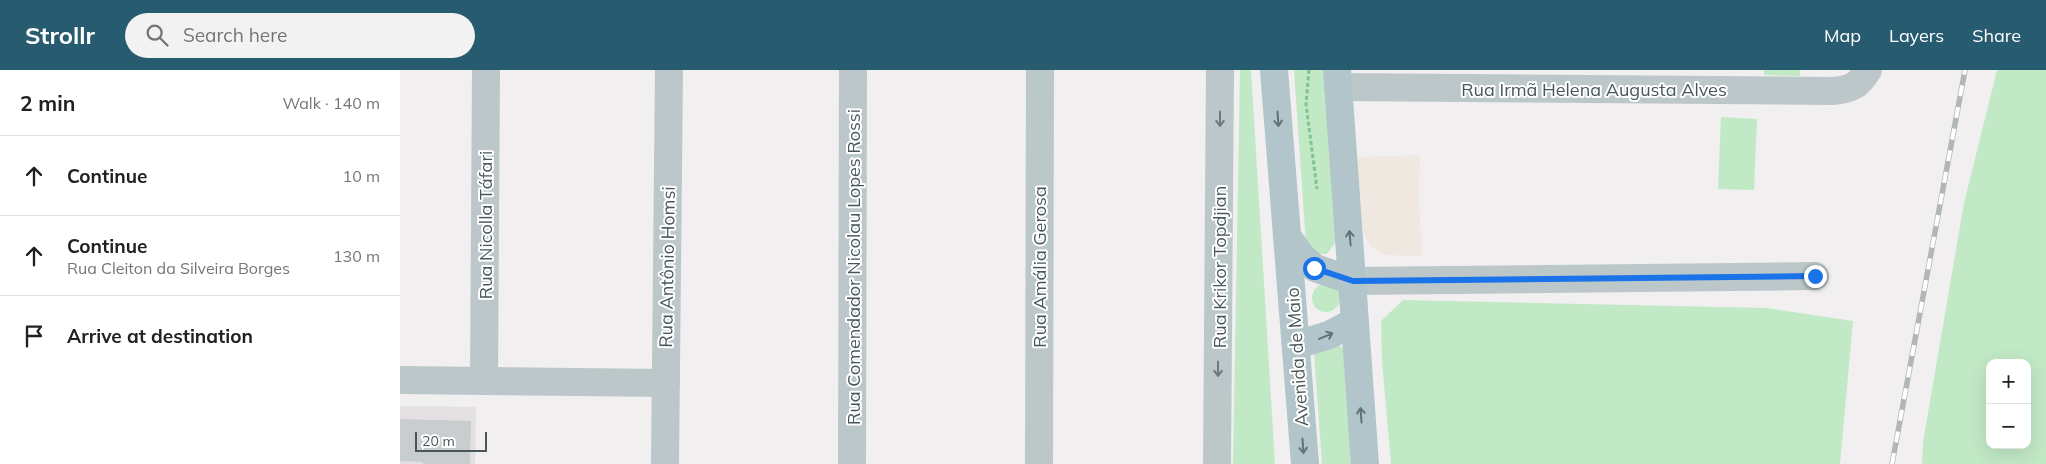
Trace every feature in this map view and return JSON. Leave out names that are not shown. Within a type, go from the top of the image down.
[{"type":"main road","name":"Avenida de Maio","points":[[1274,70],[1305,464]]},
{"type":"main road","points":[[1337,79],[1365,464]]},
{"type":"main road","points":[[1287,236],[1302,257],[1314,268],[1353,281]]},
{"type":"main road","points":[[1296,345],[1329,335],[1354,322]]},
{"type":"street","name":"Rua Nicolla Táfari","points":[[484,380],[486,70]]},
{"type":"street","name":"Rua Antônio Homsi","points":[[665,464],[668,70]]},
{"type":"street","name":"Rua Comendador Nicolau Lopes Rossi","points":[[852,464],[853,70]]},
{"type":"street","name":"Rua Amália Gerosa","points":[[1039,464],[1040,70]]},
{"type":"street","name":"Rua Krikor Topdjian","points":[[1217,464],[1220,70]]},
{"type":"street","name":"Rua Irmã Helena Augusta Alves","points":[[1337,79],[1823,90],[1859,79]]},
{"type":"street","points":[[1353,281],[1815,276]]},
{"type":"street","points":[[400,380],[666,383]]},
{"type":"shaded area","points":[[1420,155],[1419,202],[1422,256],[1384,255],[1370,246],[1356,219],[1356,157]]},
{"type":"shaded area","points":[[400,406],[476,407],[475,464],[400,464]]},
{"type":"green space","points":[[1240,70],[1251,70],[1275,464],[1233,464]]},
{"type":"green space","points":[[1294,70],[1324,70],[1338,239],[1327,254],[1318,254],[1306,245]]},
{"type":"green space","points":[[1764,70],[1800,70],[1800,76],[1764,75]]},
{"type":"green space","points":[[1997,70],[2046,70],[2046,464],[1922,464],[1923,442],[1964,203]]},
{"type":"green space","points":[[1721,117],[1757,119],[1754,190],[1718,189]]},
{"type":"green space","points":[[1326,284],[1336,288],[1340,298],[1336,308],[1326,312],[1316,308],[1312,298],[1316,288]]},
{"type":"green space","points":[[1403,300],[1767,308],[1853,321],[1840,464],[1391,464],[1382,361],[1381,321]]},
{"type":"green space","points":[[1335,342],[1343,348],[1352,464],[1322,464],[1314,353]]},
{"type":"building","points":[[400,419],[471,421],[470,464],[423,464],[423,462],[400,461]]},
{"type":"railway","points":[[1892,464],[1965,70]]},
{"type":"route","points":[[1314,268],[1344,276],[1353,281],[1815,276]]}]
